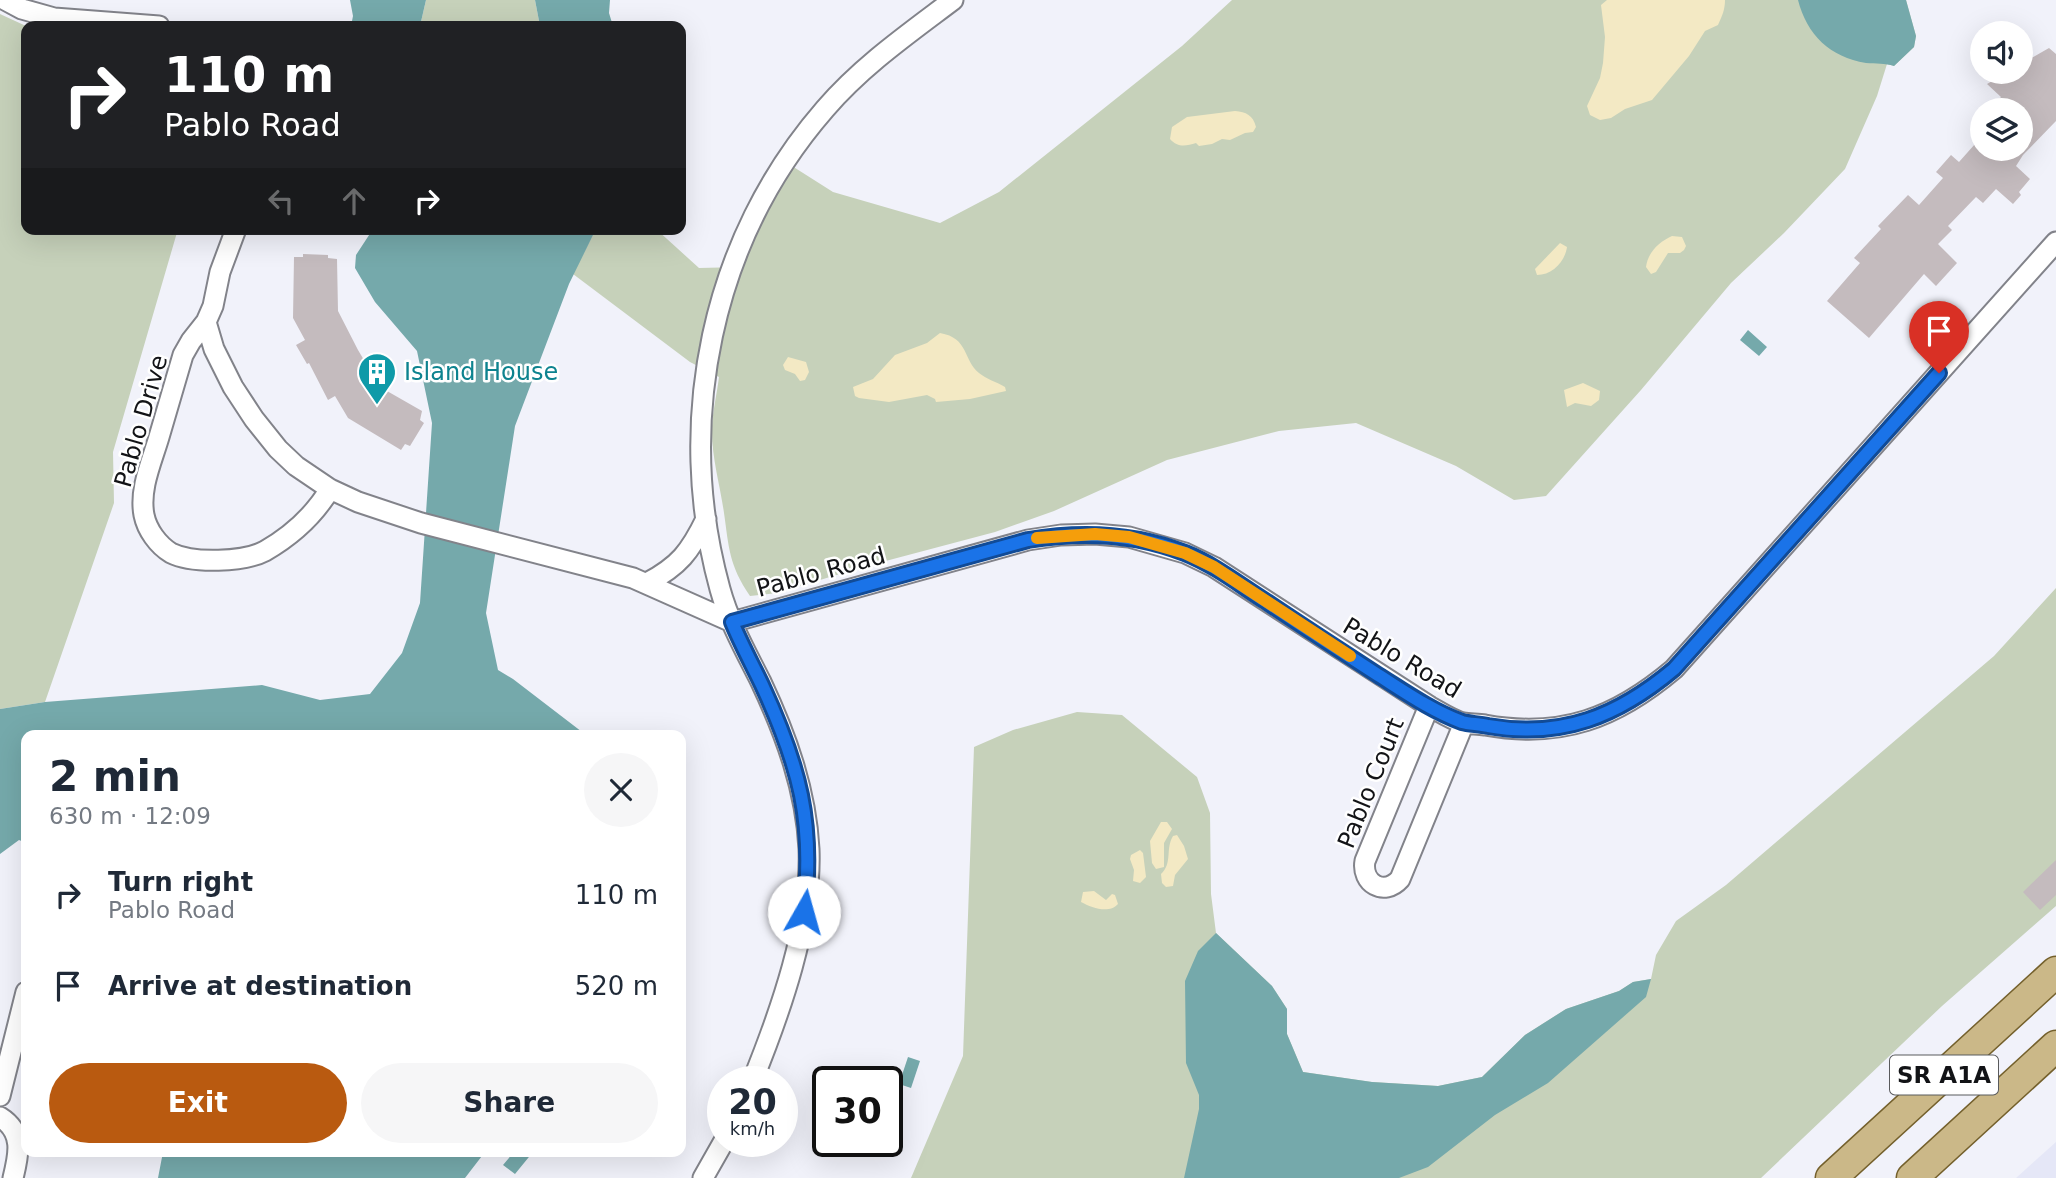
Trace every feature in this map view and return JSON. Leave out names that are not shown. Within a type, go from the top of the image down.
[{"type":"main road","name":"SR A1A","points":[[1831,1178],[2056,972]]},
{"type":"main road","name":"SR A1A","points":[[1912,1178],[2056,1046]]},
{"type":"street","points":[[5,0],[22,9],[54,18],[93,21]]},
{"type":"street","points":[[758,1066],[788,982],[804,912],[809,852],[806,820],[789,746],[732,622],[720,589],[706,519],[701,449],[704,376],[712,332],[738,249],[777,174],[826,108],[863,70],[953,0]]},
{"type":"street","points":[[206,322],[234,235]]},
{"type":"street","name":"Pablo Road","points":[[206,322],[214,349],[233,387],[254,419],[296,467],[330,489],[358,502],[421,523],[647,583],[732,622],[1028,540],[1088,534],[1129,537],[1162,545],[1214,567],[1429,706],[1464,723],[1505,729],[1556,727],[1606,714],[1647,692],[1694,649],[2056,243]]},
{"type":"street","name":"Pablo Drive","points":[[206,322],[183,355],[146,482],[143,505],[150,532],[172,553],[186,558],[250,557],[265,551],[293,530],[310,515],[330,489]]},
{"type":"street","points":[[647,583],[684,558],[706,519]]},
{"type":"street","name":"Pablo Court","points":[[1429,706],[1365,861],[1364,874],[1376,887],[1390,887],[1400,879],[1464,723]]},
{"type":"street","points":[[0,1096],[21,1012]]},
{"type":"street","points":[[0,1117],[11,1125],[19,1145],[13,1178]]},
{"type":"street","points":[[703,1178],[715,1157]]},
{"type":"shaded area","points":[[2056,1142],[2056,1178],[2016,1178]]},
{"type":"green space","points":[[426,0],[535,0],[539,21],[421,21]]},
{"type":"green space","points":[[1232,0],[1906,0],[1916,36],[1914,47],[1894,66],[1887,64],[1877,96],[1845,169],[1784,233],[1731,283],[1641,390],[1546,496],[1514,500],[1456,466],[1356,423],[1279,431],[1167,460],[1054,511],[995,532],[777,593],[750,596],[731,556],[714,459],[712,426],[719,377],[690,362],[573,274],[593,235],[663,235],[699,268],[741,267],[792,166],[833,192],[940,223],[999,192],[1182,46]]},
{"type":"green space","points":[[0,14],[21,24],[21,235],[176,235],[113,452],[114,503],[45,702],[0,709]]},
{"type":"green space","points":[[2056,588],[2056,906],[1942,1006],[1761,1178],[911,1178],[963,1056],[974,747],[1013,730],[1077,712],[1122,715],[1197,777],[1210,813],[1211,894],[1216,933],[1272,986],[1287,1009],[1287,1034],[1303,1072],[1372,1082],[1438,1086],[1482,1077],[1525,1035],[1566,1009],[1619,991],[1633,982],[1651,979],[1656,955],[1676,921],[1726,885],[1994,656]]},
{"type":"sand","points":[[1607,0],[1725,0],[1718,25],[1705,31],[1689,56],[1652,100],[1600,120],[1590,115],[1587,106],[1600,78],[1603,63],[1605,37],[1601,5]]},
{"type":"sand","points":[[1235,111],[1251,117],[1256,127],[1253,132],[1199,146],[1196,143],[1179,145],[1170,139],[1172,127],[1187,117]]},
{"type":"sand","points":[[1672,236],[1682,237],[1686,246],[1684,250],[1680,253],[1668,253],[1656,272],[1651,274],[1646,267],[1649,257],[1659,244]]},
{"type":"sand","points":[[1560,243],[1567,247],[1561,262],[1548,273],[1537,275],[1535,269]]},
{"type":"sand","points":[[940,333],[961,344],[974,368],[1005,387],[1006,391],[970,399],[936,402],[927,395],[889,402],[855,396],[853,387],[873,379],[895,355],[927,343]]},
{"type":"sand","points":[[788,357],[806,362],[809,372],[805,380],[800,381],[795,374],[785,370],[783,365]]},
{"type":"sand","points":[[1583,383],[1600,391],[1599,400],[1591,406],[1575,403],[1567,407],[1564,390]]},
{"type":"sand","points":[[1161,822],[1167,822],[1172,829],[1164,843],[1164,867],[1156,869],[1152,863],[1150,841]]},
{"type":"sand","points":[[1177,835],[1188,859],[1175,875],[1173,886],[1166,887],[1162,883],[1161,874],[1167,865],[1173,836]]},
{"type":"sand","points":[[1140,850],[1143,853],[1146,877],[1140,883],[1133,881],[1134,870],[1130,859],[1131,855]]},
{"type":"sand","points":[[1094,891],[1106,900],[1112,894],[1115,895],[1118,904],[1105,909],[1081,902],[1083,892]]},
{"type":"water","points":[[350,0],[426,0],[421,21],[352,21]]},
{"type":"water","points":[[535,0],[610,0],[611,21],[539,21]]},
{"type":"water","points":[[1798,0],[1906,0],[1916,36],[1914,47],[1894,66],[1866,63],[1841,56],[1814,34]]},
{"type":"water","points":[[369,235],[593,235],[569,284],[515,426],[486,613],[498,670],[579,730],[21,730],[21,841],[0,854],[0,709],[45,702],[262,685],[320,700],[370,694],[402,653],[420,603],[432,423],[417,351],[375,302],[355,268],[356,255]]},
{"type":"water","points":[[1748,330],[1767,347],[1759,356],[1740,340]]},
{"type":"water","points":[[1216,933],[1272,986],[1287,1009],[1287,1034],[1303,1072],[1372,1082],[1438,1086],[1482,1077],[1525,1035],[1566,1009],[1619,991],[1633,982],[1651,979],[1646,997],[1548,1083],[1495,1115],[1428,1167],[1399,1178],[1184,1178],[1199,1109],[1199,1095],[1186,1063],[1185,981],[1198,951]]},
{"type":"water","points":[[908,1057],[920,1061],[911,1088],[903,1085],[903,1072]]},
{"type":"water","points":[[162,1157],[481,1157],[465,1178],[158,1178]]},
{"type":"water","points":[[510,1157],[529,1157],[515,1174],[503,1165]]},
{"type":"building","points":[[2049,48],[2056,54],[2056,121],[2033,145],[2033,98],[2000,98],[1987,84],[2033,84],[2033,57]]},
{"type":"building","points":[[1970,150],[1970,161],[2019,161],[2016,166],[2030,179],[2013,204],[1996,189],[1983,203],[1976,197],[1948,226],[1952,230],[1938,244],[1957,263],[1936,286],[1924,274],[1869,338],[1827,301],[1860,263],[1854,258],[1881,229],[1878,226],[1908,195],[1919,205],[1943,178],[1936,172],[1951,155],[1959,162]]},
{"type":"building","points":[[303,254],[328,255],[328,258],[337,259],[338,311],[358,350],[380,387],[422,411],[420,420],[424,423],[410,446],[405,444],[401,450],[348,418],[335,396],[328,400],[309,363],[307,364],[296,345],[305,340],[293,318],[294,257],[303,257]]},
{"type":"building","points":[[2056,860],[2056,895],[2040,910],[2023,892]]},
{"type":"slow traffic","points":[[1037,538],[1095,534],[1129,537],[1185,553],[1214,567],[1350,656]]},
{"type":"place","name":"Island House","points":[[377,406]]},
{"type":"route","points":[[804,912],[809,852],[798,778],[789,746],[732,622],[1028,540],[1088,534],[1129,537],[1185,553],[1214,567],[1421,703],[1464,723],[1530,730],[1581,722],[1630,703],[1674,669],[1939,373]]}]
